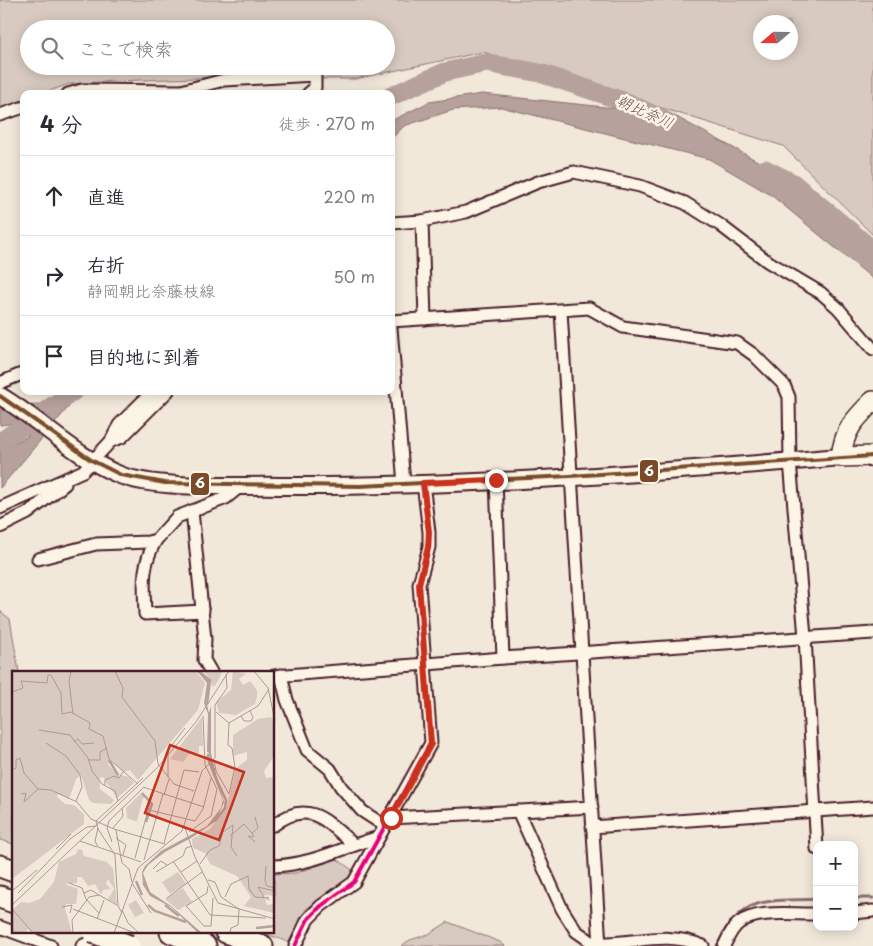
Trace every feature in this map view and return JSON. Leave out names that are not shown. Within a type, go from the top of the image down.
[{"type":"highway","points":[[0,866],[12,870]]},
{"type":"highway","points":[[0,897],[12,901]]},
{"type":"highway","points":[[88,934],[112,946]]},
{"type":"highway","points":[[98,934],[129,946]]},
{"type":"highway","points":[[176,934],[205,946]]},
{"type":"highway","points":[[231,934],[262,946]]},
{"type":"main road","points":[[0,392],[84,461],[121,475],[165,483],[242,485],[404,484],[570,476],[873,456]]},
{"type":"main road","points":[[841,457],[843,438],[859,415],[873,401]]},
{"type":"street","points":[[185,90],[224,80],[315,75],[315,88],[313,90]]},
{"type":"street","points":[[0,115],[20,109]]},
{"type":"street","points":[[395,223],[422,221],[466,212],[538,182],[574,172],[640,186],[685,203],[767,261],[822,293],[838,308],[873,349]]},
{"type":"street","points":[[422,221],[425,319]]},
{"type":"street","points":[[395,321],[589,308],[623,327],[737,343],[754,355],[784,385],[789,397],[790,461],[805,637],[816,841]]},
{"type":"street","points":[[561,311],[581,653],[601,945]]},
{"type":"street","points":[[0,392],[20,376]]},
{"type":"street","points":[[395,376],[404,484]]},
{"type":"street","points":[[111,441],[119,425],[149,395]]},
{"type":"street","points":[[2,527],[28,513],[84,461],[111,441],[122,437],[164,395]]},
{"type":"street","points":[[0,508],[84,461]]},
{"type":"street","points":[[496,480],[503,658]]},
{"type":"street","points":[[295,946],[308,919],[321,906],[354,882],[431,744],[423,664],[419,584],[428,547],[429,532],[423,483]]},
{"type":"street","points":[[203,611],[145,614],[144,573],[147,556],[156,540],[177,516],[226,498],[242,485]]},
{"type":"street","points":[[192,511],[203,611],[204,660],[210,671]]},
{"type":"street","points":[[38,559],[96,544],[156,540]]},
{"type":"street","points":[[592,807],[388,822],[362,811],[341,787],[330,769],[307,750],[278,676],[873,632]]},
{"type":"street","points":[[592,827],[873,807]]},
{"type":"street","points":[[518,811],[562,909],[576,931],[592,943],[601,945],[672,937],[685,939],[703,946]]},
{"type":"street","points":[[275,825],[286,816],[299,812],[313,814],[333,826],[354,845]]},
{"type":"street","points":[[275,866],[314,861],[379,837]]},
{"type":"street","points":[[858,912],[873,912]]},
{"type":"street","points":[[724,946],[731,932],[740,923],[750,918],[762,915],[813,914]]},
{"type":"street","points":[[0,927],[12,931]]},
{"type":"street","points":[[19,934],[51,946]]},
{"type":"street","points":[[82,946],[106,934]]},
{"type":"shaded area","points":[[0,0],[873,0],[873,235],[783,146],[483,52],[395,71],[395,20],[20,20],[20,75],[374,75],[355,79],[198,78],[115,81],[69,84],[52,90],[20,90],[20,101],[0,108]]},
{"type":"shaded area","points":[[0,611],[10,619],[19,671],[12,671],[12,843],[0,840]]},
{"type":"shaded area","points":[[337,859],[355,872],[346,881],[306,909],[290,943],[267,934],[275,934],[275,874],[296,873]]},
{"type":"shaded area","points":[[448,922],[500,942],[505,946],[401,946],[410,940],[429,934]]},
{"type":"water","points":[[482,94],[671,114],[774,170],[873,250],[873,279],[771,195],[709,159],[501,107],[453,110],[404,126],[395,135],[395,119],[429,102]]},
{"type":"water","points":[[56,395],[80,395],[0,488],[0,451],[28,436],[16,423],[0,425],[0,405],[40,404]]},
{"type":"waterway","name":"朝比奈川","points":[[395,94],[445,72],[486,63],[540,73],[629,103],[668,122]]},
{"type":"waterway","name":"朝比奈川","points":[[765,169],[793,183],[873,250]]},
{"type":"waterway","name":"朝比奈川","points":[[0,442],[68,395]]},
{"type":"waterway","points":[[858,898],[873,898]]},
{"type":"waterway","points":[[717,946],[736,917],[746,909],[769,901],[813,899]]},
{"type":"transit line","name":"6","points":[[0,396],[91,460],[121,475],[165,483],[360,486],[570,476],[873,456]]},
{"type":"transit line","points":[[295,946],[308,919],[321,906],[354,882],[431,743],[419,584],[429,547],[423,483]]},
{"type":"route","points":[[391,818],[431,744],[423,664],[419,584],[428,547],[429,532],[423,483],[496,480]]}]
